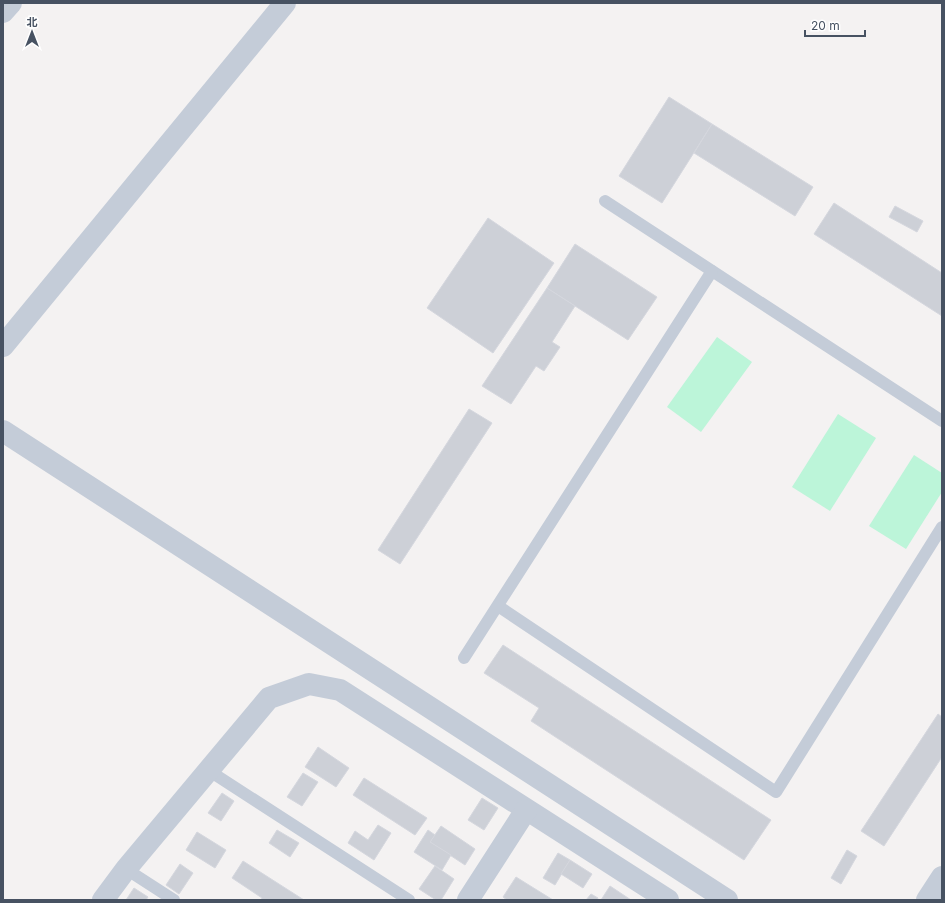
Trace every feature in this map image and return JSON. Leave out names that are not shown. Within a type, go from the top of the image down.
[{"type":"street","points":[[3,12],[11,3]]},
{"type":"street","points":[[3,346],[285,3]]},
{"type":"street","points":[[3,431],[727,900]]},
{"type":"street","points":[[103,900],[126,868],[269,698],[309,684],[340,690],[668,900]]},
{"type":"street","points":[[468,900],[526,810]]},
{"type":"street","points":[[927,900],[942,877]]},
{"type":"lane","points":[[604,201],[942,421]]},
{"type":"lane","points":[[464,658],[712,271]]},
{"type":"lane","points":[[498,606],[776,792],[942,527]]},
{"type":"lane","points":[[208,770],[409,900]]},
{"type":"lane","points":[[126,868],[174,900]]},
{"type":"green space","points":[[717,337],[752,362],[701,432],[667,407]]},
{"type":"green space","points":[[838,414],[876,438],[830,511],[792,487]]},
{"type":"green space","points":[[914,455],[942,473],[942,492],[906,549],[869,526]]},
{"type":"building","points":[[669,97],[712,124],[662,203],[619,176]]},
{"type":"building","points":[[712,124],[813,187],[795,216],[694,153]]},
{"type":"building","points":[[834,203],[942,273],[942,316],[814,234]]},
{"type":"building","points":[[895,206],[923,221],[917,232],[889,217]]},
{"type":"building","points":[[488,218],[554,263],[493,353],[427,308]]},
{"type":"building","points":[[575,244],[657,297],[628,340],[547,288]]},
{"type":"building","points":[[547,288],[575,306],[552,342],[560,347],[544,371],[536,366],[511,404],[482,386]]},
{"type":"building","points":[[469,409],[492,423],[400,564],[378,550]]},
{"type":"building","points":[[503,645],[771,820],[744,860],[531,721],[539,708],[484,673]]},
{"type":"building","points":[[938,714],[942,717],[942,757],[884,846],[861,831]]},
{"type":"building","points":[[318,747],[349,768],[336,787],[305,767]]},
{"type":"building","points":[[303,773],[318,782],[302,806],[287,797]]},
{"type":"building","points":[[364,778],[427,818],[415,835],[353,795]]},
{"type":"building","points":[[222,793],[234,801],[221,821],[208,813]]},
{"type":"building","points":[[482,798],[498,808],[484,830],[468,820]]},
{"type":"building","points":[[378,825],[391,833],[374,860],[348,843],[355,831],[368,840]]},
{"type":"building","points":[[441,826],[475,849],[465,865],[430,842]]},
{"type":"building","points":[[277,830],[299,843],[290,857],[269,843]]},
{"type":"building","points":[[428,830],[435,835],[430,842],[451,855],[442,870],[414,852]]},
{"type":"building","points":[[197,832],[226,850],[215,868],[186,850]]},
{"type":"building","points":[[847,850],[857,856],[841,884],[831,878]]},
{"type":"building","points":[[558,853],[570,860],[555,885],[543,878]]},
{"type":"building","points":[[570,860],[592,874],[583,888],[561,874]]},
{"type":"building","points":[[243,861],[304,900],[261,900],[262,898],[232,878]]},
{"type":"building","points":[[180,864],[193,873],[179,894],[166,885]]},
{"type":"building","points":[[435,866],[454,879],[441,900],[436,900],[419,889]]},
{"type":"building","points":[[516,877],[553,900],[507,900],[503,897]]},
{"type":"building","points":[[610,886],[631,900],[601,900]]},
{"type":"building","points":[[134,888],[148,897],[146,900],[126,900]]},
{"type":"building","points":[[591,894],[598,898],[597,900],[586,900]]}]
